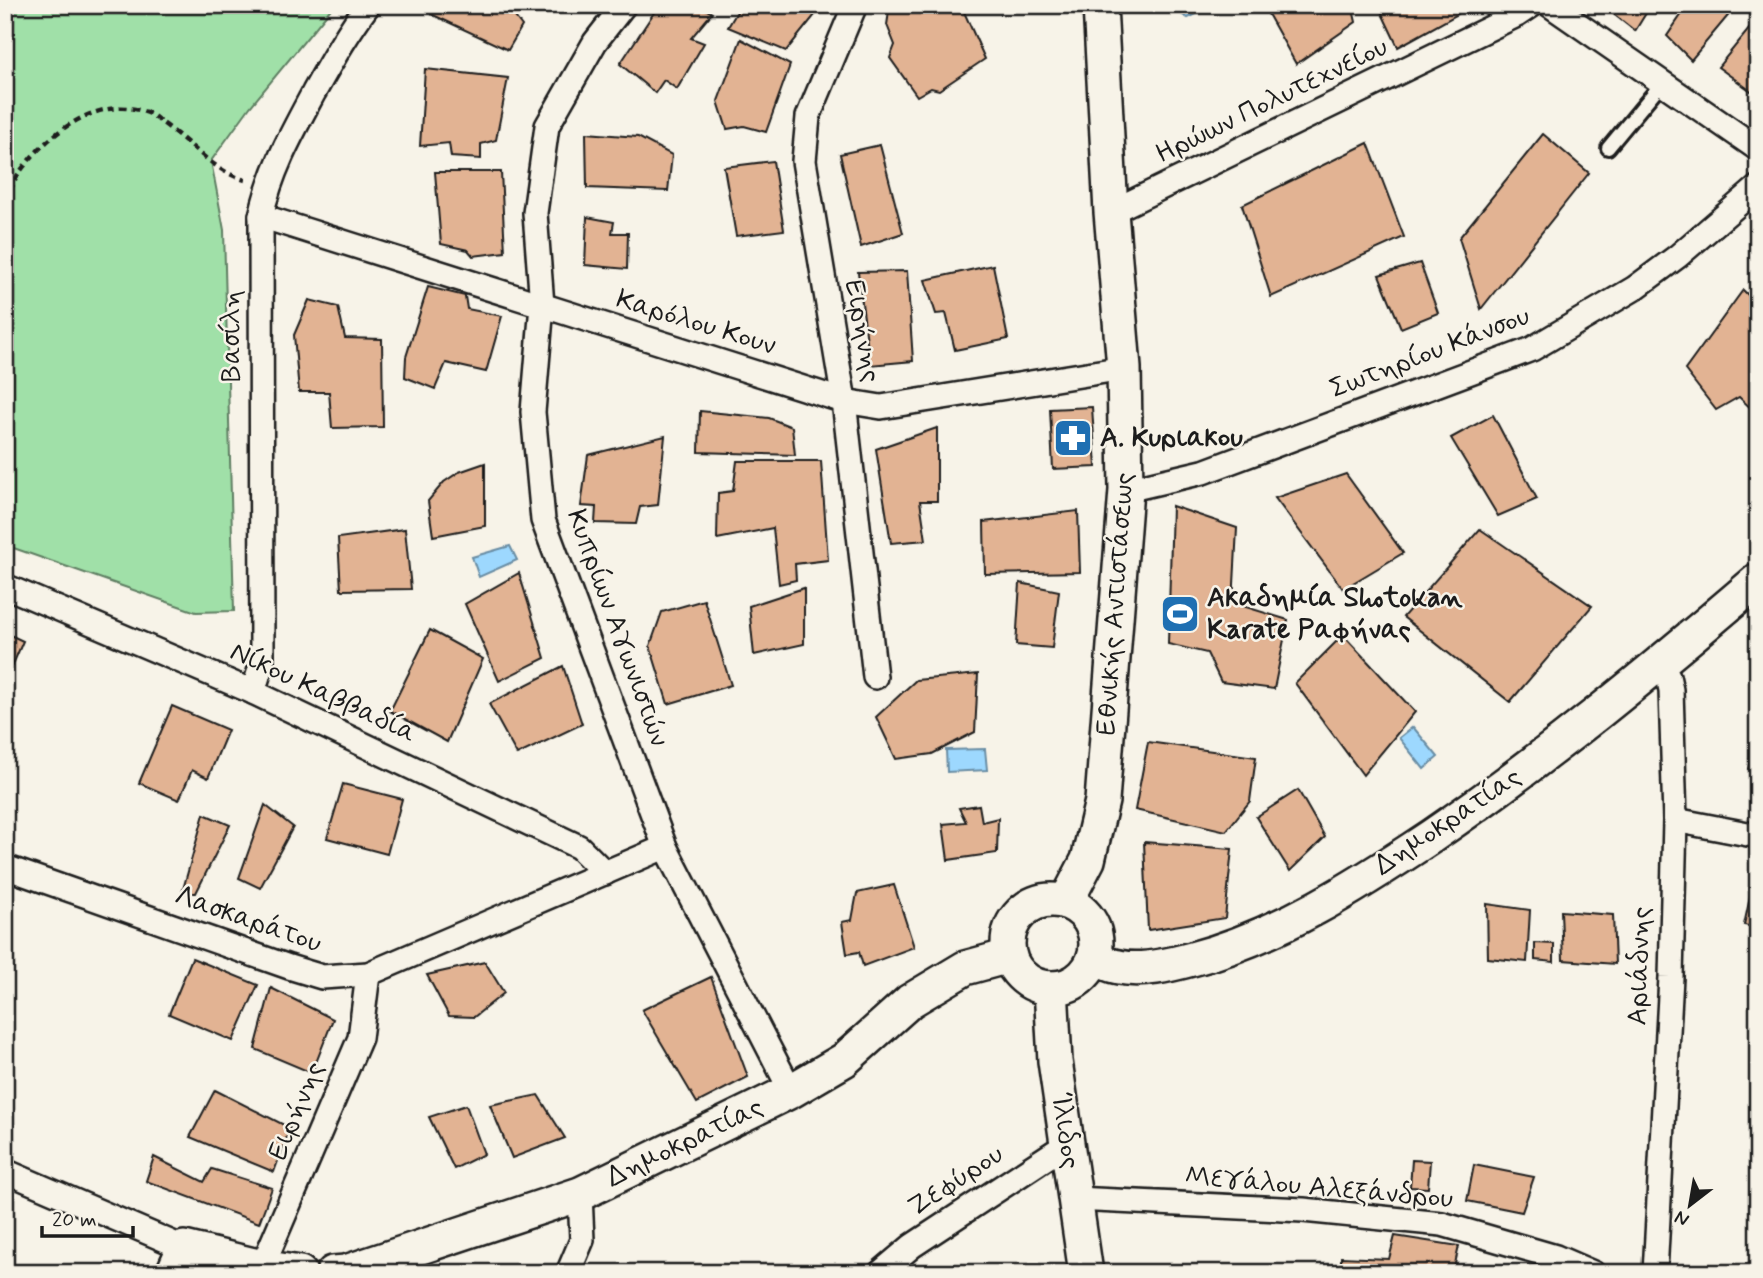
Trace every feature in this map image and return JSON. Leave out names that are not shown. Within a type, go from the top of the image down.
[{"type":"street","name":"Βασίλη","points":[[253,692],[262,663],[261,216],[268,185],[283,149],[346,34],[368,5]]},
{"type":"street","name":"Κυπρίων Αγωνιστών","points":[[624,5],[595,42],[547,126],[535,213],[542,306],[533,412],[543,520],[665,847],[791,1091]]},
{"type":"street","name":"Ειρήνης","points":[[855,5],[808,117],[804,161],[844,401],[875,677]]},
{"type":"street","name":"Εθνικής Αντιστάσεως","points":[[1066,902],[1088,860],[1102,801],[1126,490],[1124,368],[1111,212],[1100,5]]},
{"type":"street","name":"Ηρώων Πολυτεχνείου","points":[[1111,212],[1517,15],[1532,5]]},
{"type":"street","points":[[1550,5],[1758,149]]},
{"type":"street","name":"Σωτηρίου Κάνσου","points":[[1126,490],[1203,472],[1532,349],[1646,280],[1758,187]]},
{"type":"street","name":"Καρόλου Κουν","points":[[261,216],[844,401],[881,407],[1124,368]]},
{"type":"street","name":"Δημοκρατίας","points":[[1094,958],[1119,968],[1175,964],[1222,951],[1279,927],[1332,899],[1472,808],[1541,758],[1659,665],[1758,580]]},
{"type":"street","name":"Νίκου Καββαδία","points":[[5,586],[253,692],[579,847],[605,873]]},
{"type":"street","name":"Αριάδνης","points":[[1655,1273],[1671,977],[1675,820],[1671,690],[1668,676],[1659,665]]},
{"type":"street","points":[[1675,820],[1758,836]]},
{"type":"street","name":"Λασκαράτου","points":[[5,867],[322,977],[368,974],[665,847]]},
{"type":"street","points":[[1052,899],[1066,902],[1079,908],[1088,918],[1096,944],[1094,958],[1077,980],[1065,986],[1051,988],[1037,985],[1025,979],[1009,956],[1007,942],[1010,929],[1016,917],[1026,907],[1052,899]]},
{"type":"street","name":"Δημοκρατίας","points":[[333,1273],[346,1272],[580,1194],[791,1091],[844,1059],[921,995],[965,968],[1009,956]]},
{"type":"street","name":"Ειρήνης","points":[[262,1267],[360,1038],[368,974]]},
{"type":"street","name":"Ίλιδος","points":[[1051,988],[1055,1061],[1086,1273]]},
{"type":"street","name":"Ζεφύρου","points":[[880,1273],[912,1246],[1067,1144]]},
{"type":"street","points":[[5,1171],[179,1260],[300,1273]]},
{"type":"street","points":[[568,1273],[582,1240],[580,1194]]},
{"type":"street","name":"Μεγάλου Αλεξάνδρου","points":[[1075,1199],[1303,1210],[1442,1224],[1556,1257],[1593,1273]]},
{"type":"lane","points":[[1608,148],[1661,84]]},
{"type":"path","points":[[5,202],[18,174],[47,143],[79,118],[115,108],[148,113],[211,161],[239,178],[268,185]]},
{"type":"green space","points":[[5,5],[334,5],[250,107],[211,161],[224,230],[234,611],[196,612],[5,545]]},
{"type":"water","points":[[1174,5],[1202,5],[1203,11],[1188,18],[1174,10]]},
{"type":"water","points":[[510,546],[517,560],[479,577],[472,557]]},
{"type":"water","points":[[1413,727],[1438,757],[1424,769],[1399,738]]},
{"type":"water","points":[[985,749],[987,770],[947,772],[946,750]]},
{"type":"building","points":[[431,5],[506,5],[522,26],[508,50],[431,14]]},
{"type":"building","points":[[659,5],[698,5],[712,13],[691,38],[704,43],[677,89],[664,80],[655,93],[620,64]]},
{"type":"building","points":[[741,5],[801,5],[815,15],[786,51],[728,27]]},
{"type":"building","points":[[890,5],[961,5],[985,59],[939,90],[931,88],[917,96],[890,58],[895,45],[887,25]]},
{"type":"building","points":[[1263,5],[1352,5],[1356,22],[1296,64]]},
{"type":"building","points":[[1378,5],[1452,5],[1458,14],[1398,47]]},
{"type":"building","points":[[1602,5],[1651,5],[1635,31]]},
{"type":"building","points":[[1688,5],[1737,5],[1691,60],[1667,36]]},
{"type":"building","points":[[1758,18],[1758,96],[1718,67]]},
{"type":"building","points":[[741,39],[790,65],[766,132],[744,126],[727,129],[718,101]]},
{"type":"building","points":[[425,69],[508,78],[496,140],[481,144],[481,159],[451,157],[449,143],[420,146]]},
{"type":"building","points":[[586,133],[638,137],[672,155],[668,191],[587,188]]},
{"type":"building","points":[[1543,134],[1589,173],[1481,309],[1459,238]]},
{"type":"building","points":[[1368,143],[1404,237],[1271,297],[1242,205]]},
{"type":"building","points":[[880,145],[903,233],[861,247],[840,154]]},
{"type":"building","points":[[773,161],[784,230],[736,236],[724,167]]},
{"type":"building","points":[[435,172],[501,172],[505,252],[473,256],[468,250],[441,244]]},
{"type":"building","points":[[587,217],[614,222],[612,233],[628,233],[627,269],[585,265]]},
{"type":"building","points":[[1420,263],[1438,313],[1401,328],[1379,275]]},
{"type":"building","points":[[993,265],[1008,339],[955,350],[946,313],[936,314],[925,280]]},
{"type":"building","points":[[907,271],[913,361],[870,365],[858,272]]},
{"type":"building","points":[[428,287],[465,296],[467,309],[502,316],[486,372],[446,363],[435,389],[405,377],[406,357]]},
{"type":"building","points":[[1743,290],[1758,305],[1758,415],[1739,397],[1716,410],[1685,370]]},
{"type":"building","points":[[309,300],[338,307],[345,338],[382,339],[383,427],[332,428],[329,392],[299,392],[294,335]]},
{"type":"building","name":"Α. Κυριακου","points":[[1092,407],[1096,467],[1053,469],[1050,409]]},
{"type":"building","points":[[700,411],[769,418],[792,427],[795,455],[699,452]]},
{"type":"building","points":[[1493,415],[1537,499],[1498,516],[1451,438]]},
{"type":"building","points":[[937,428],[937,501],[920,501],[926,540],[891,543],[876,449]]},
{"type":"building","points":[[665,436],[658,505],[640,507],[636,524],[595,523],[596,507],[581,506],[588,455]]},
{"type":"building","points":[[737,461],[821,461],[828,560],[795,564],[796,580],[779,584],[773,528],[717,539],[718,493],[733,491]]},
{"type":"building","points":[[485,463],[485,526],[433,536],[428,501],[444,482],[459,472]]},
{"type":"building","points":[[1346,474],[1403,553],[1343,589],[1275,498]]},
{"type":"building","points":[[1172,506],[1237,528],[1233,603],[1288,620],[1274,689],[1221,682],[1207,653],[1168,644]]},
{"type":"building","points":[[1078,511],[1080,572],[985,574],[984,522]]},
{"type":"building","points":[[405,529],[411,589],[341,590],[338,538]]},
{"type":"building","points":[[1480,529],[1592,606],[1510,702],[1403,617]]},
{"type":"building","points":[[519,573],[545,658],[499,681],[465,604]]},
{"type":"building","points":[[1020,583],[1059,591],[1052,648],[1016,645]]},
{"type":"building","points":[[804,588],[804,644],[754,655],[749,606]]},
{"type":"building","points":[[704,600],[731,685],[668,704],[650,646],[662,612]]},
{"type":"building","points":[[430,630],[483,659],[447,742],[390,711]]},
{"type":"building","points":[[6,633],[23,641],[5,683],[5,635]]},
{"type":"building","points":[[1343,635],[1415,712],[1363,775],[1295,683]]},
{"type":"building","points":[[563,666],[582,724],[517,755],[489,704]]},
{"type":"building","points":[[978,674],[975,732],[932,754],[896,759],[876,717],[916,680]]},
{"type":"building","points":[[172,706],[228,730],[208,778],[192,770],[179,800],[139,783]]},
{"type":"building","points":[[1754,736],[1758,737],[1758,771],[1748,769]]},
{"type":"building","points":[[1148,742],[1256,757],[1250,801],[1226,831],[1135,810]]},
{"type":"building","points":[[343,784],[402,799],[387,854],[327,838]]},
{"type":"building","points":[[1298,790],[1325,837],[1290,871],[1256,817]]},
{"type":"building","points":[[265,805],[293,827],[260,888],[239,878]]},
{"type":"building","points":[[979,805],[982,822],[998,818],[997,853],[948,860],[943,824],[966,822],[959,808]]},
{"type":"building","points":[[204,814],[230,825],[196,893],[182,893]]},
{"type":"building","points":[[1144,842],[1232,849],[1225,918],[1148,930]]},
{"type":"building","points":[[1753,883],[1758,883],[1758,928],[1744,925]]},
{"type":"building","points":[[894,885],[914,947],[863,966],[859,952],[847,954],[842,922],[852,920],[857,893]]},
{"type":"building","points":[[1487,904],[1530,910],[1527,962],[1488,958]]},
{"type":"building","points":[[1561,911],[1613,915],[1615,964],[1563,960]]},
{"type":"building","points":[[1535,943],[1554,944],[1554,962],[1535,960]]},
{"type":"building","points":[[192,958],[258,985],[233,1041],[169,1014]]},
{"type":"building","points":[[485,962],[504,993],[474,1017],[449,1016],[427,975]]},
{"type":"building","points":[[711,977],[748,1077],[697,1103],[642,1010]]},
{"type":"building","points":[[271,988],[333,1019],[312,1073],[255,1049]]},
{"type":"building","points":[[215,1090],[290,1128],[274,1172],[190,1137]]},
{"type":"building","points":[[538,1095],[565,1138],[512,1158],[490,1105]]},
{"type":"building","points":[[466,1105],[484,1154],[454,1169],[429,1117]]},
{"type":"building","points":[[154,1157],[204,1182],[212,1169],[272,1188],[259,1223],[146,1181]]},
{"type":"building","points":[[1412,1160],[1430,1161],[1428,1188],[1410,1187]]},
{"type":"building","points":[[1474,1165],[1534,1177],[1522,1212],[1467,1201]]},
{"type":"building","points":[[1395,1236],[1459,1246],[1453,1273],[1341,1273],[1341,1257],[1389,1259]]},
{"type":"place","name":"Α. Κυριακου","points":[[1073,438]]},
{"type":"place","name":"Ακαδημία Shotokan Karate Ραφήνας","points":[[1180,614]]}]
